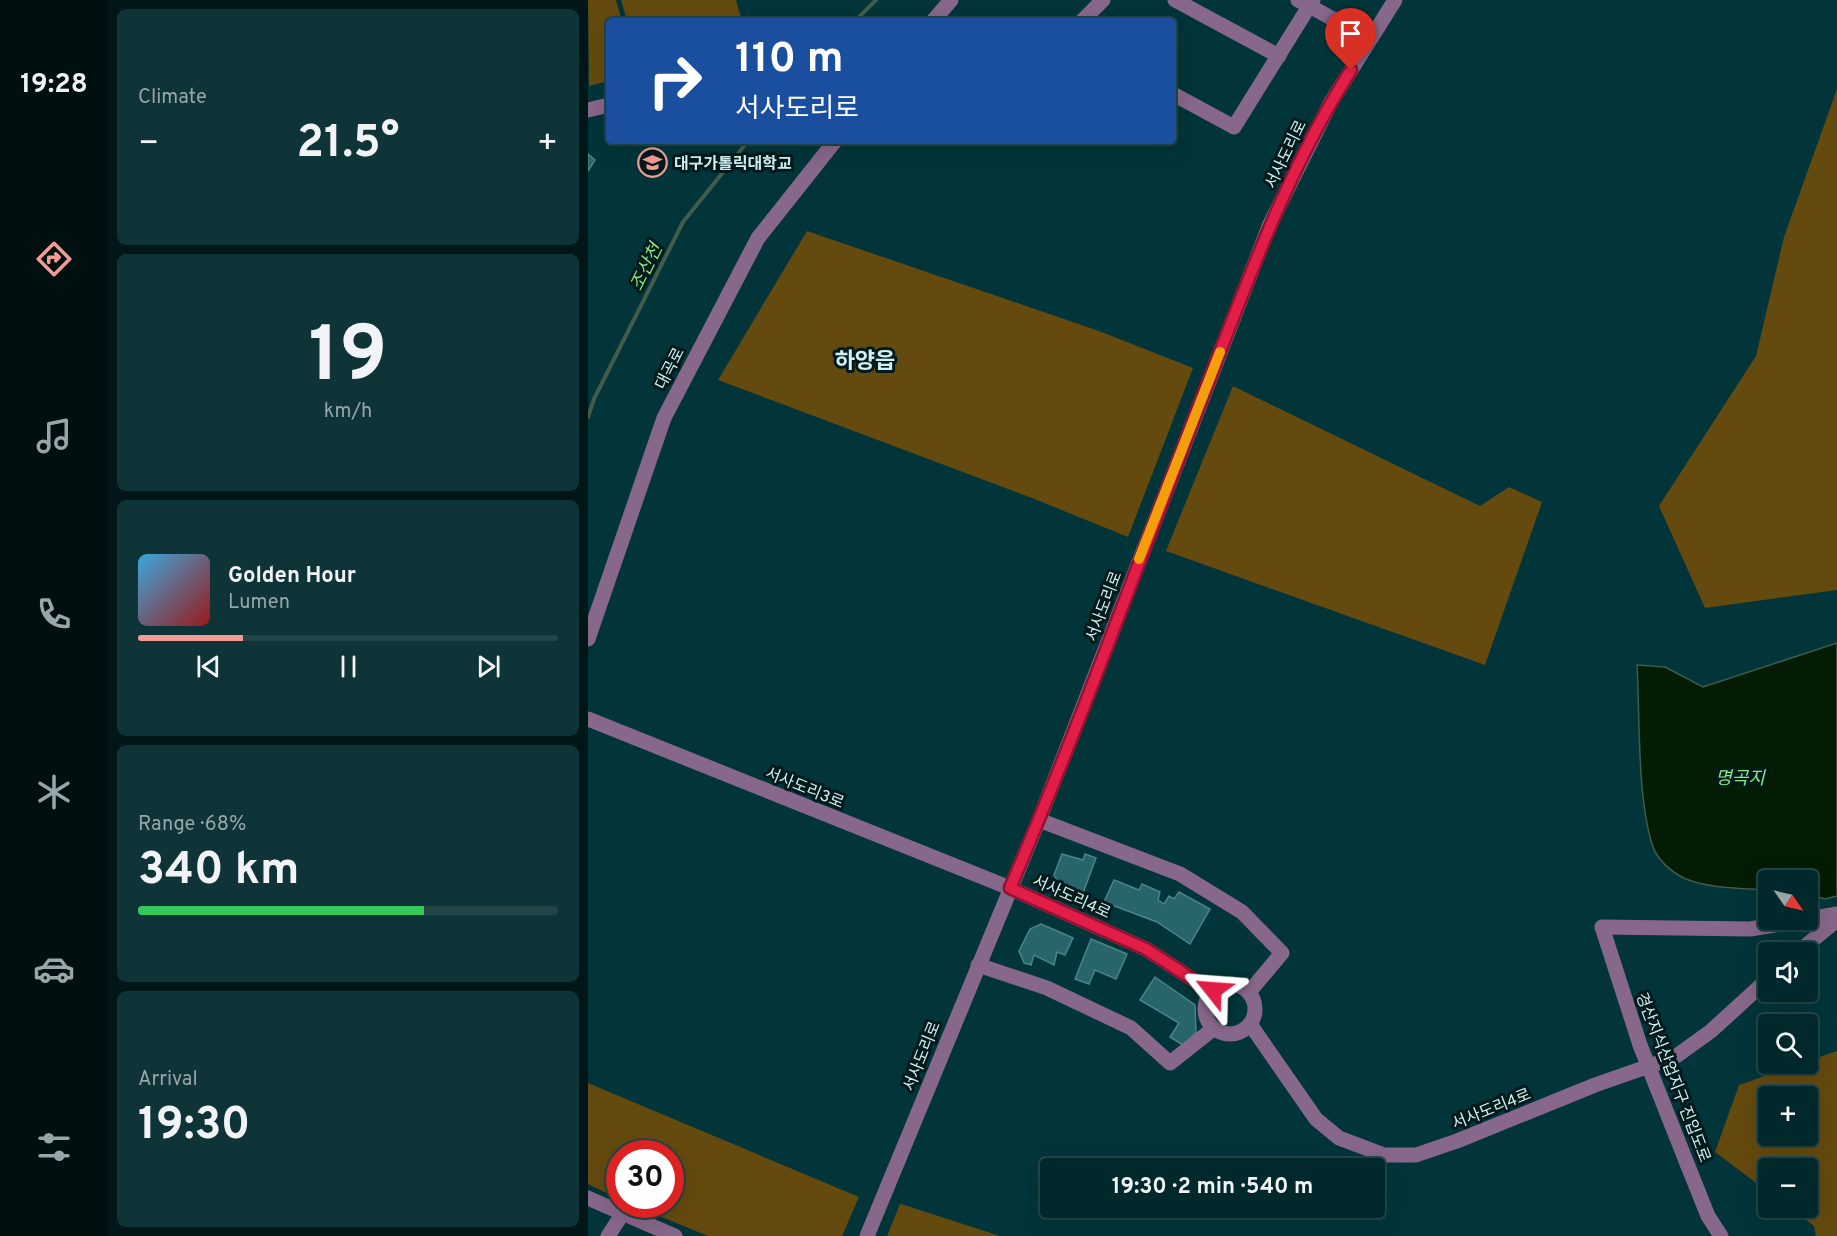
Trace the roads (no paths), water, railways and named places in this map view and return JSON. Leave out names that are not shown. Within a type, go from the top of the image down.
[{"type":"street","points":[[936,18],[951,0]]},
{"type":"street","points":[[1085,18],[1103,0]]},
{"type":"street","points":[[1175,0],[1279,56]]},
{"type":"street","name":"서사도리로","points":[[867,1236],[1039,820],[1270,224],[1331,102],[1395,0]]},
{"type":"street","points":[[1176,96],[1234,127],[1279,56],[1307,2],[1370,39]]},
{"type":"street","points":[[588,110],[606,106]]},
{"type":"street","name":"대곡로","points":[[588,639],[664,418],[758,238],[833,144]]},
{"type":"street","name":"서사도리3로","points":[[588,719],[1010,888]]},
{"type":"street","points":[[1039,820],[1180,874],[1242,912],[1282,953],[1250,991]]},
{"type":"street","name":"서사도리4로","points":[[1010,888],[1146,949],[1203,986],[1213,990]]},
{"type":"street","points":[[1818,917],[1837,914]]},
{"type":"street","points":[[1810,942],[1837,920]]},
{"type":"street","name":"경산지식산업지구 진입도로","points":[[1721,1236],[1708,1215],[1640,1045],[1602,927],[1758,928]]},
{"type":"street","points":[[978,965],[1047,988],[1131,1028],[1170,1063],[1213,1029]]},
{"type":"street","points":[[1229,984],[1250,991],[1255,1009],[1250,1024],[1245,1030],[1228,1035],[1213,1029],[1207,1022],[1204,1005],[1213,990],[1229,984]]},
{"type":"street","name":"서사도리4로","points":[[1250,1024],[1316,1119],[1339,1138],[1384,1155],[1416,1155],[1457,1141],[1594,1085],[1675,1057],[1711,1031],[1758,988]]},
{"type":"street","points":[[588,1198],[606,1206]]},
{"type":"street","points":[[608,1236],[619,1218]]},
{"type":"street","points":[[634,1218],[675,1236]]},
{"type":"water","name":"명곡지","points":[[1837,643],[1837,896],[1825,899],[1818,897],[1818,870],[1758,870],[1758,890],[1727,888],[1686,879],[1665,865],[1657,855],[1647,824],[1641,780],[1637,665],[1665,667],[1703,687]]},
{"type":"waterway","name":"조산천","points":[[858,18],[876,0]]},
{"type":"waterway","name":"조산천","points":[[588,417],[594,399],[683,222],[746,144]]},
{"type":"place","name":"대구가톨릭대학교","points":[[653,163]]},
{"type":"district","name":"하양읍","points":[[865,360]]}]
